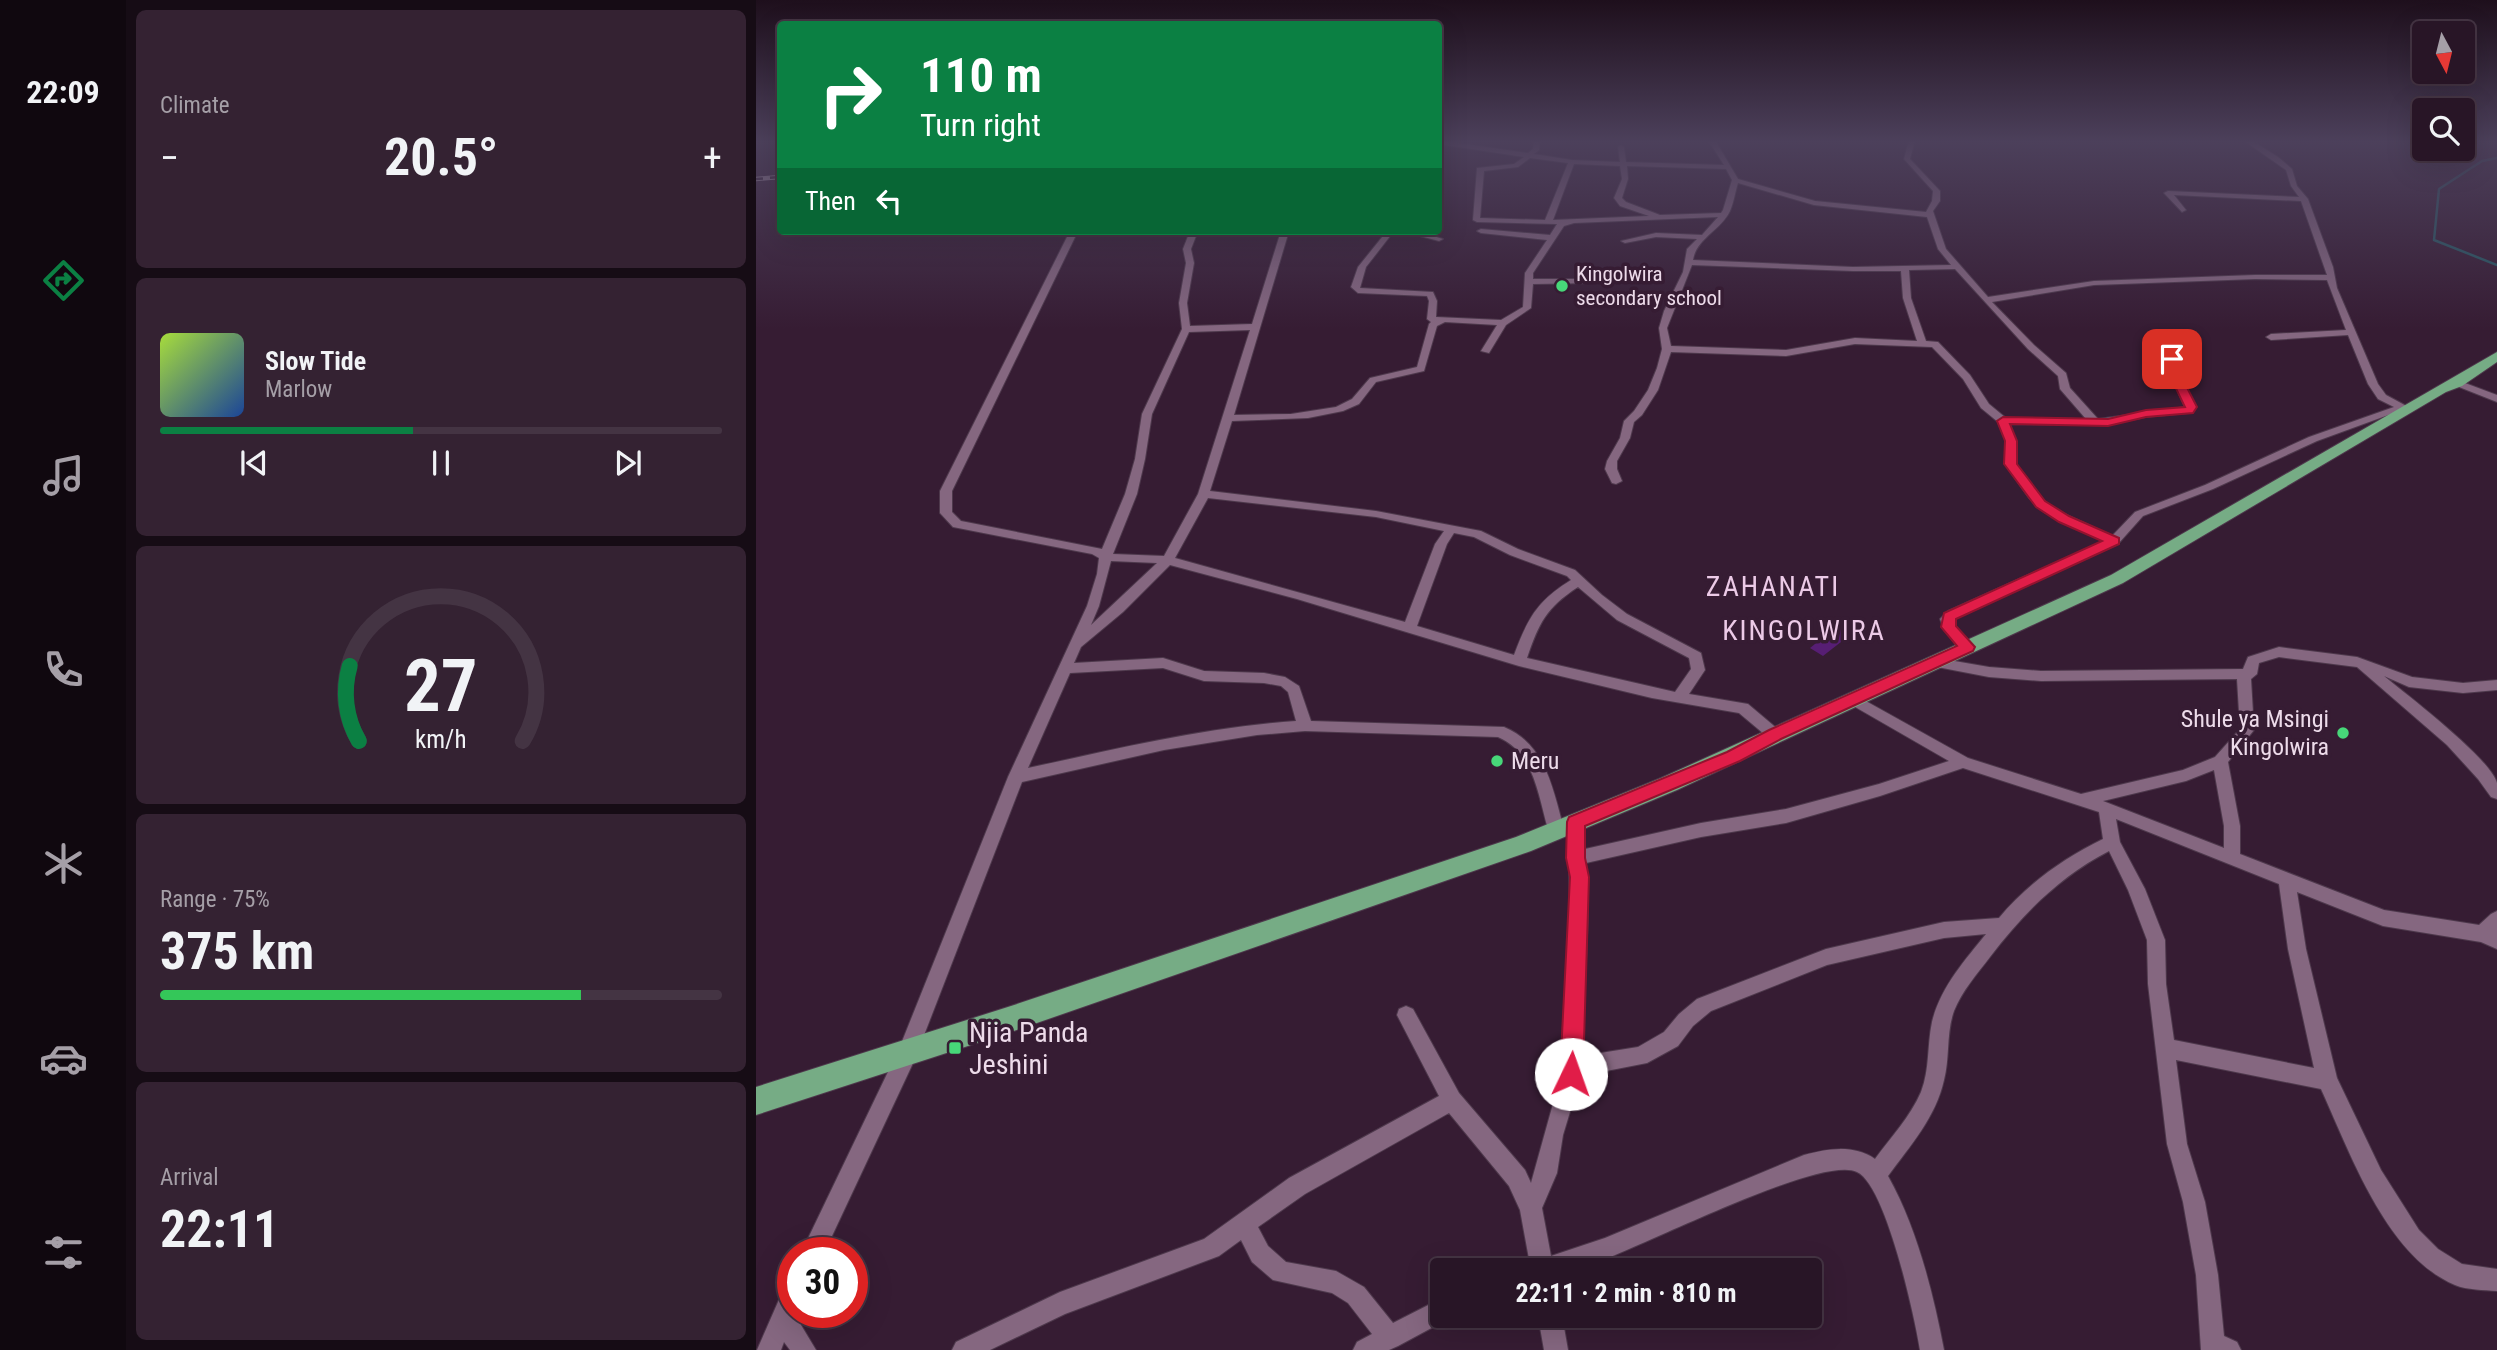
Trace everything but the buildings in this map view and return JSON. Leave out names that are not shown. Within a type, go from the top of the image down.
[{"type":"highway","points":[[756,1101],[907,1054],[1484,857],[1734,756],[2117,579],[2405,408],[2457,383],[2497,356]]},
{"type":"street","points":[[1477,203],[1476,216],[1479,220],[1548,222],[1723,215]]},
{"type":"street","points":[[1548,222],[1556,203]]},
{"type":"street","points":[[1622,203],[1662,217]]},
{"type":"street","points":[[1616,481],[1611,468],[1612,461],[1625,438],[1629,421],[1638,413],[1653,390],[1667,349],[1663,328],[1668,311],[1687,272],[1691,249],[1716,226],[1730,203]]},
{"type":"street","points":[[1816,203],[1930,215]]},
{"type":"street","points":[[1934,203],[1930,215],[1940,244],[2031,347],[2063,375],[2066,389],[2095,422]]},
{"type":"street","points":[[2176,203],[2182,210]]},
{"type":"street","points":[[2305,203],[2332,278],[2333,288],[2379,394],[2405,408]]},
{"type":"street","points":[[1486,351],[1503,323],[1527,308],[1529,273],[1561,224],[1572,221]]},
{"type":"street","points":[[1481,231],[1553,238]]},
{"type":"street","points":[[1072,235],[946,491],[946,513],[957,524],[1085,548],[1105,557],[1168,560],[1519,661],[1678,698],[1743,708],[1775,735]]},
{"type":"street","points":[[820,1237],[907,1054],[1017,777],[1095,598],[1105,557],[1131,494],[1147,414],[1186,329],[1183,303],[1190,263],[1187,249],[1192,235]]},
{"type":"street","points":[[1074,647],[1118,610],[1168,560],[1204,494],[1284,235]]},
{"type":"street","points":[[1389,235],[1362,267],[1355,287],[1358,290],[1431,294],[1433,300],[1430,318],[1442,321],[1503,323]]},
{"type":"street","points":[[1424,235],[1439,239]]},
{"type":"street","points":[[1625,241],[1656,236],[1703,237]]},
{"type":"street","points":[[1688,262],[1905,270],[1958,267]]},
{"type":"street","points":[[1905,270],[1907,298],[1922,342]]},
{"type":"street","points":[[1987,300],[2094,283],[2255,277],[2332,278]]},
{"type":"street","points":[[1528,282],[1591,281]]},
{"type":"street","points":[[1227,418],[1335,411],[1349,405],[1355,402],[1373,380],[1421,369],[1433,324],[1442,321]]},
{"type":"street","points":[[1186,329],[1255,327]]},
{"type":"street","points":[[2272,337],[2353,332]]},
{"type":"street","points":[[1667,349],[1786,353],[1855,341],[1935,344],[1967,377],[1985,406],[2003,421],[2011,441],[2010,464],[2040,504],[2064,519],[2114,541]]},
{"type":"street","points":[[2003,421],[2117,421],[2146,414],[2191,410],[2176,376],[2172,359]]},
{"type":"street","points":[[2457,383],[2497,399]]},
{"type":"street","points":[[1967,647],[1949,627],[1949,617],[2114,541],[2139,514],[2208,487],[2314,439],[2405,408]]},
{"type":"street","points":[[1204,494],[1376,514],[1452,528],[1477,534],[1514,552],[1561,568],[1571,573],[1578,582],[1622,617],[1696,656],[1698,670],[1678,698]]},
{"type":"street","points":[[1410,628],[1441,544],[1452,528]]},
{"type":"street","points":[[1519,661],[1535,617],[1547,603],[1578,582]]},
{"type":"street","points":[[1937,663],[1978,672],[2030,677],[2250,674],[2253,660],[2279,652],[2357,662],[2409,682],[2463,688],[2497,685]]},
{"type":"street","points":[[2357,662],[2451,740],[2497,793]]},
{"type":"street","points":[[1064,668],[1163,663],[1204,676],[1264,678],[1285,682],[1294,691],[1305,726]]},
{"type":"street","points":[[2082,800],[2186,775],[2220,761],[2247,730],[2244,674]]},
{"type":"street","points":[[1855,700],[1962,762],[2105,807],[2383,918],[2490,937],[2497,919]]},
{"type":"street","points":[[1017,777],[1164,744],[1257,729],[1305,726],[1461,728],[1511,734],[1535,761],[1566,825],[1576,858],[1579,889],[1571,1074],[1553,1135],[1546,1173],[1531,1208]]},
{"type":"street","points":[[2220,761],[2232,826],[2232,857]]},
{"type":"street","points":[[1576,858],[1701,830],[1786,816],[1880,790],[1962,762]]},
{"type":"street","points":[[2105,807],[2112,842],[2136,889],[2156,940],[2157,984],[2177,1144],[2194,1202],[2218,1348]]},
{"type":"street","points":[[1877,1172],[1916,1119],[1933,1086],[1938,1062],[1939,1029],[1947,1005],[2012,913],[2068,869],[2112,842]]},
{"type":"street","points":[[2287,879],[2297,949],[2327,1080],[2373,1178],[2411,1238],[2430,1257],[2459,1275],[2497,1280]]},
{"type":"street","points":[[1571,1074],[1594,1064],[1640,1056],[1671,1038],[1686,1020],[1704,1005],[1826,957],[1944,930],[2004,925]]},
{"type":"street","points":[[1406,1014],[1452,1100],[1517,1178],[1531,1208],[1538,1258]]},
{"type":"street","points":[[2165,1048],[2327,1080]]},
{"type":"street","points":[[964,1350],[1060,1304],[1210,1248],[1297,1186],[1452,1100]]},
{"type":"street","points":[[1576,1258],[1606,1249],[1808,1165],[1846,1160],[1863,1163],[1877,1172],[1905,1244],[1932,1350]]},
{"type":"street","points":[[1245,1225],[1260,1254],[1281,1272],[1336,1282],[1356,1295],[1390,1338]]},
{"type":"street","points":[[1365,1350],[1430,1316]]},
{"type":"street","points":[[769,1350],[778,1328]]},
{"type":"street","points":[[789,1328],[804,1350]]},
{"type":"street","points":[[1552,1328],[1556,1350]]},
{"type":"waterway","points":[[2438,203],[2434,240],[2497,265]]},
{"type":"place","name":"Kingolwira secondary school","points":[[1562,286]]},
{"type":"place","name":"Shule ya Msingi Kingolwira","points":[[2343,733]]},
{"type":"place","name":"Meru","points":[[1497,761]]},
{"type":"place","name":"Njia Panda Jeshini","points":[[955,1048]]},
{"type":"district","name":"ZAHANATI","points":[[1773,586]]},
{"type":"district","name":"KINGOLWIRA","points":[[1804,630]]},
{"type":"route","points":[[1571,1074],[1579,912],[1576,822],[1734,756],[1937,663],[1967,647],[1949,627],[1947,619],[1952,614],[2114,541],[2064,519],[2040,504],[2010,464],[2011,441],[2003,421],[2108,422],[2132,416],[2191,410],[2192,407],[2176,376],[2172,359]]}]
